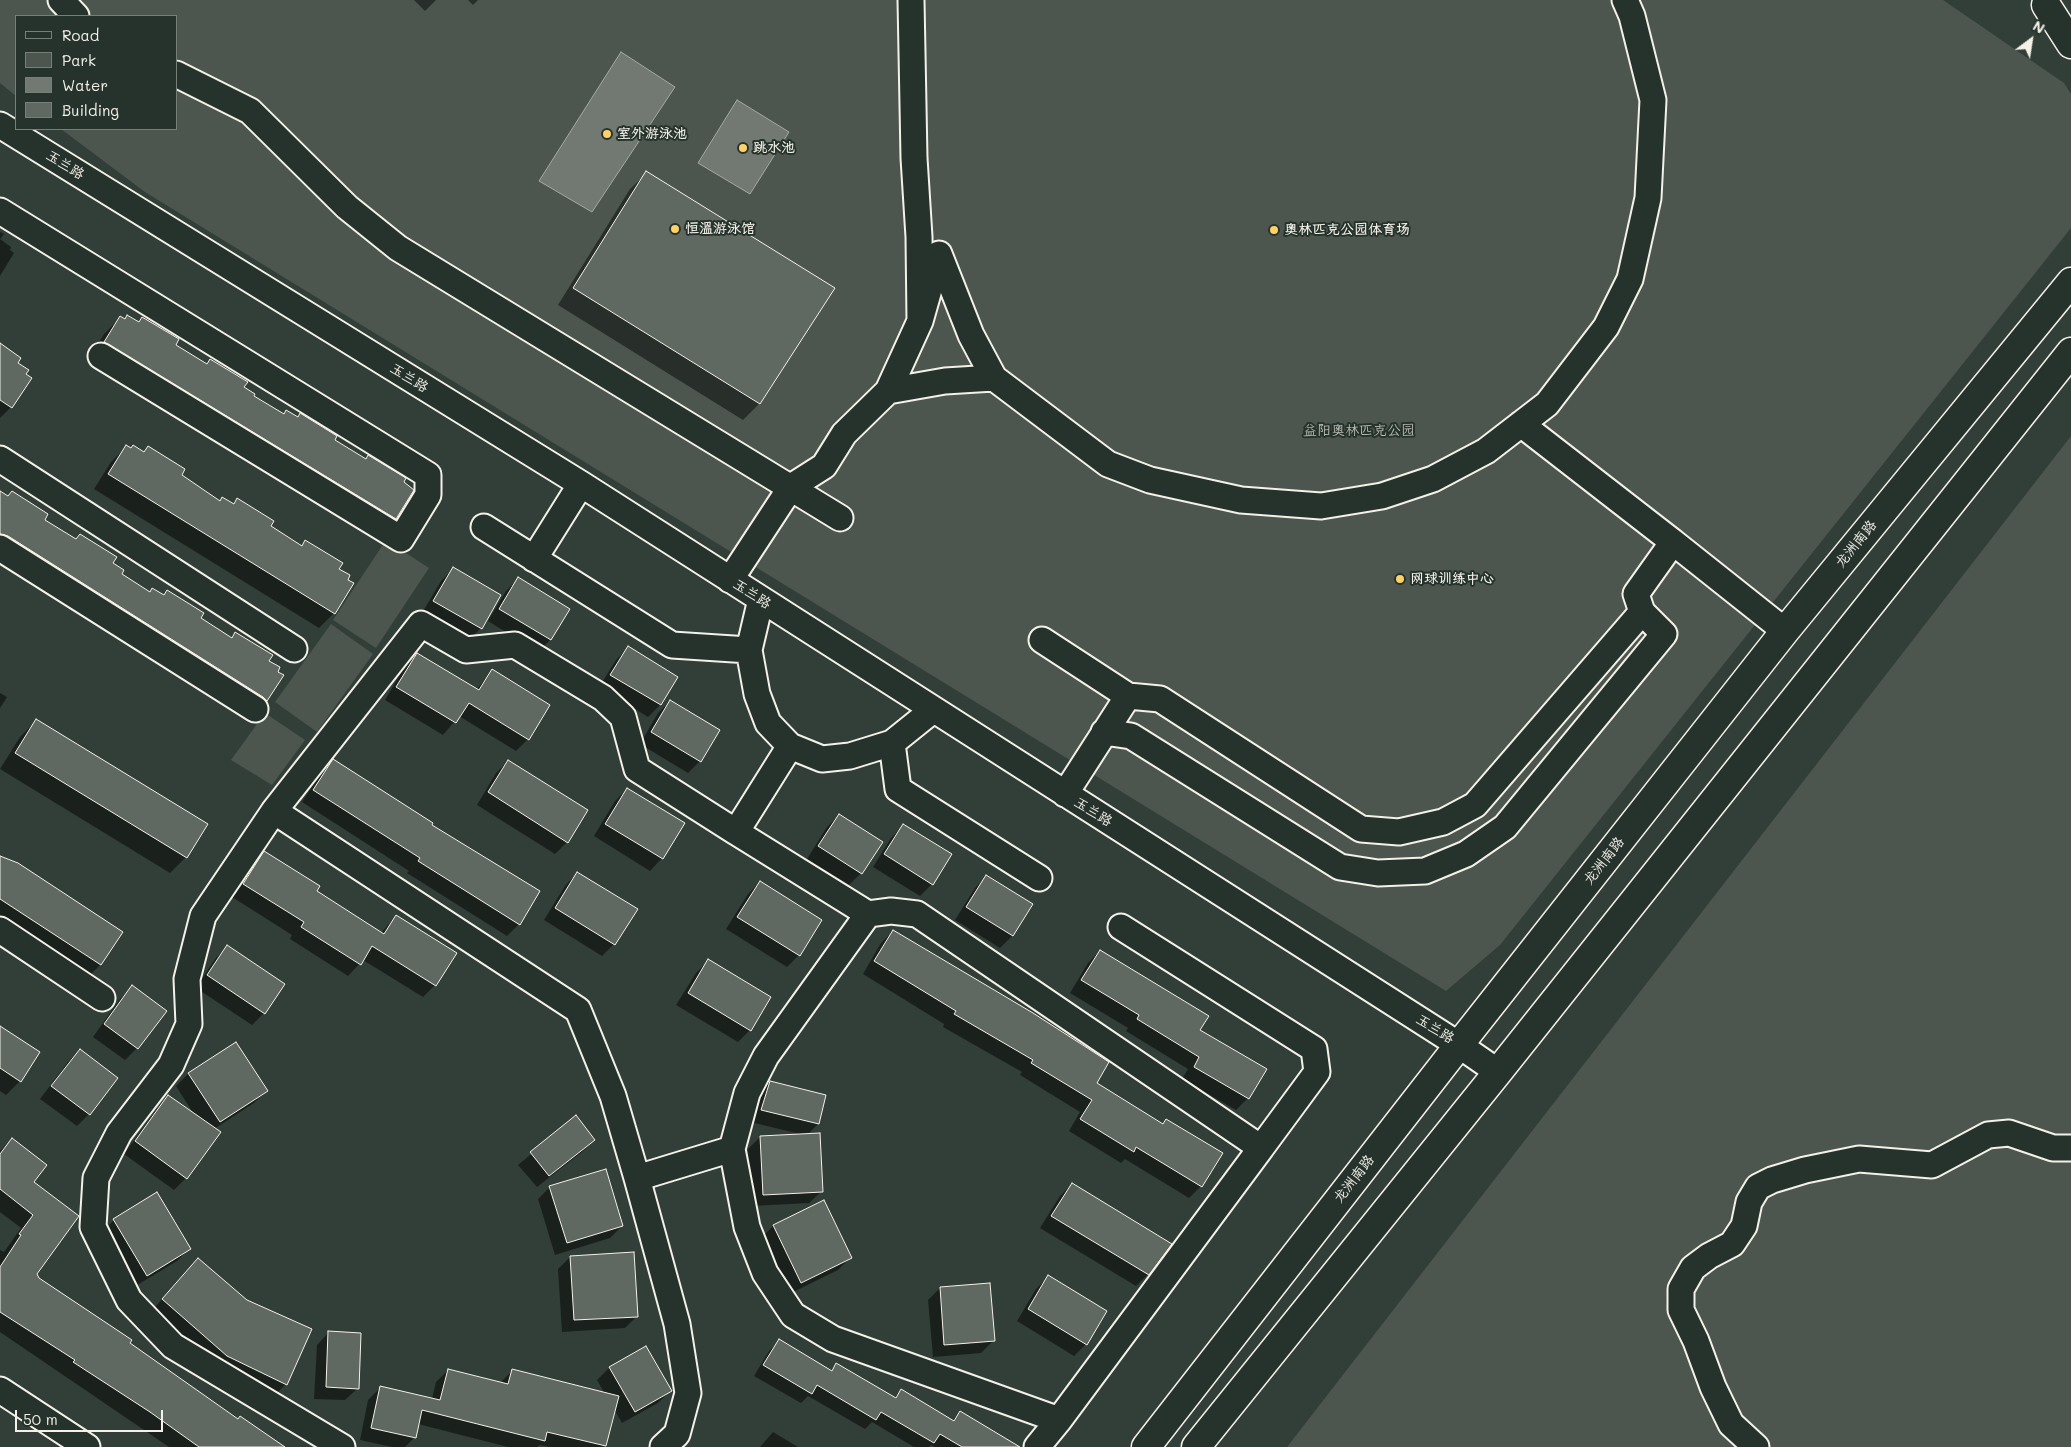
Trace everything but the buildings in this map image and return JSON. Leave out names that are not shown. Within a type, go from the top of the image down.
[{"type":"main road","points":[[2042,3],[2071,44]]},
{"type":"main road","name":"龙洲南路","points":[[1146,1447],[1459,1044],[1785,631],[2071,282]]},
{"type":"main road","points":[[1196,1447],[1498,1072],[2071,352]]},
{"type":"street","points":[[61,0],[75,15]]},
{"type":"street","points":[[911,0],[920,321]]},
{"type":"street","points":[[730,580],[791,487],[824,466],[844,434],[888,391],[920,321],[939,254],[971,335],[994,378],[1108,464],[1150,480],[1251,500],[1320,506],[1382,496],[1433,479],[1486,452],[1547,404],[1606,327],[1630,279],[1648,198],[1653,100],[1632,16],[1625,0]]},
{"type":"street","points":[[2042,3],[2071,22]]},
{"type":"street","points":[[178,75],[250,111],[347,207],[398,248],[840,518]]},
{"type":"street","name":"玉兰路","points":[[0,125],[581,484],[1459,1044],[1498,1072]]},
{"type":"street","points":[[0,211],[428,475],[428,495],[401,539],[101,356]]},
{"type":"street","points":[[888,391],[945,381],[994,378]]},
{"type":"street","points":[[1521,424],[1785,631]]},
{"type":"street","points":[[0,459],[294,648]]},
{"type":"street","points":[[534,558],[581,484]]},
{"type":"street","points":[[484,527],[672,644],[749,650]]},
{"type":"street","points":[[1104,732],[1131,736],[1340,867],[1378,873],[1425,871],[1466,854],[1505,827],[1664,634],[1642,612],[1636,594],[1673,542]]},
{"type":"street","points":[[0,548],[255,710]]},
{"type":"street","points":[[761,600],[749,650],[757,694],[768,723],[790,746],[822,759],[850,756],[892,743],[934,710]]},
{"type":"street","points":[[1042,640],[1128,696],[1160,699],[1361,829],[1399,832],[1443,822],[1475,805],[1642,612]]},
{"type":"street","points":[[342,1447],[173,1346],[129,1300],[93,1227],[96,1178],[119,1132],[171,1065],[189,1024],[186,979],[203,916],[274,811],[421,624],[466,650],[515,645],[603,698],[624,717],[637,769],[868,914],[891,911],[917,914],[1261,1148]]},
{"type":"street","points":[[1065,794],[1128,696]]},
{"type":"street","points":[[892,743],[898,789],[1039,878]]},
{"type":"street","points":[[736,832],[790,746]]},
{"type":"street","points":[[274,811],[578,1010],[613,1096],[678,1324],[688,1393],[677,1434],[663,1447]]},
{"type":"street","points":[[868,914],[766,1056],[747,1093],[732,1148],[748,1227],[765,1273],[793,1315],[833,1339],[1059,1420]]},
{"type":"street","points":[[1037,1447],[1317,1072],[1314,1049],[1121,927]]},
{"type":"street","points":[[0,930],[102,998]]},
{"type":"street","points":[[1756,1447],[1731,1424],[1713,1388],[1696,1341],[1681,1310],[1682,1289],[1693,1268],[1709,1256],[1732,1244],[1744,1226],[1749,1202],[1758,1187],[1772,1180],[1805,1170],[1859,1159],[1932,1166],[1988,1135],[2009,1133],[2054,1148],[2071,1148]]},
{"type":"street","points":[[637,1178],[732,1148]]},
{"type":"street","points":[[0,1390],[88,1447]]},
{"type":"green space","name":"益阳奥林匹克公园","points":[[0,0],[1943,0],[2064,83],[2071,94],[2071,228],[1500,945],[1446,991],[145,192],[62,130],[178,130],[178,15],[15,15],[15,95],[0,83]]},
{"type":"green space","points":[[2071,436],[2071,1447],[1287,1447]]},
{"type":"green space","points":[[386,540],[429,568],[376,648],[333,620]]},
{"type":"green space","points":[[331,624],[373,654],[317,732],[275,702]]},
{"type":"green space","points":[[265,713],[305,740],[272,785],[231,760]]},
{"type":"water","name":"室外游泳池","points":[[621,52],[675,87],[592,212],[539,181]]},
{"type":"water","name":"跳水池","points":[[737,100],[789,132],[750,194],[698,163]]},
{"type":"place","name":"室外游泳池","points":[[607,134]]},
{"type":"place","name":"跳水池","points":[[743,148]]},
{"type":"place","name":"恒温游泳馆","points":[[675,229]]},
{"type":"place","name":"奥林匹克公园体育场","points":[[1274,230]]},
{"type":"place","name":"网球训练中心","points":[[1400,579]]}]
